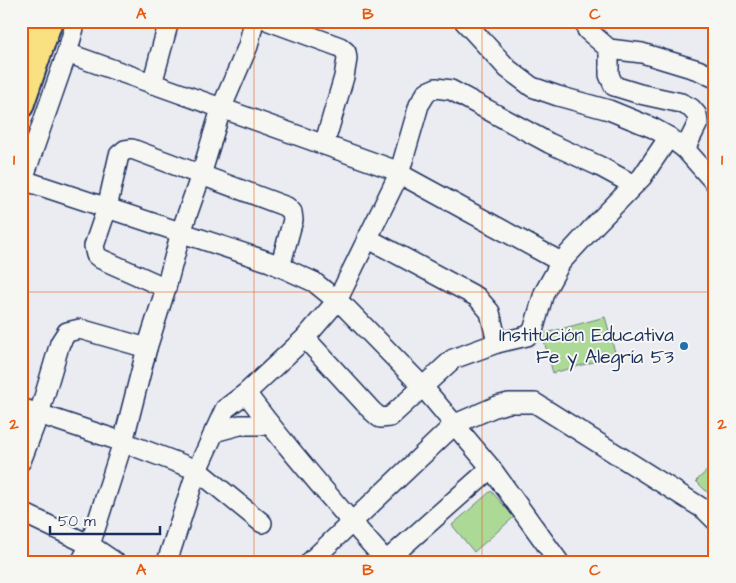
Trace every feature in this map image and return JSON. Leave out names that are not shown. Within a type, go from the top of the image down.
[{"type":"main road","points":[[21,43],[28,21]]},
{"type":"main road","points":[[21,106],[50,21]]},
{"type":"street","points":[[76,21],[67,53],[22,182],[270,262],[314,282],[347,309],[423,387],[491,468],[559,562]]},
{"type":"street","points":[[152,84],[169,21]]},
{"type":"street","points":[[81,562],[90,545],[124,442],[147,348],[181,232],[221,109],[248,46],[254,21]]},
{"type":"street","points":[[269,21],[340,47],[346,52],[347,59],[344,77],[324,145]]},
{"type":"street","points":[[464,21],[508,69],[532,87],[609,110],[653,128],[685,149],[715,183]]},
{"type":"street","points":[[586,21],[587,30],[609,49],[642,53],[698,70],[715,78]]},
{"type":"street","points":[[609,49],[608,75],[614,86],[680,103],[691,108],[697,115],[698,123],[685,149]]},
{"type":"street","points":[[67,53],[389,168],[561,262]]},
{"type":"street","points":[[167,562],[197,470],[225,409],[246,393],[305,338],[337,301],[399,174],[419,105],[427,92],[436,88],[452,90],[549,143],[599,166],[634,185]]},
{"type":"street","points":[[305,338],[372,411],[380,418],[390,417],[453,359],[497,343],[527,336],[533,330],[544,293],[561,262],[642,177],[669,137]]},
{"type":"street","points":[[166,288],[101,259],[96,254],[94,246],[107,208],[119,155],[125,150],[132,149],[287,207],[292,212],[293,220],[280,267]]},
{"type":"street","points":[[367,238],[477,297],[490,312],[497,343]]},
{"type":"street","points":[[21,461],[39,414],[60,343],[67,332],[80,329],[147,348]]},
{"type":"street","points":[[246,393],[270,425],[386,561],[491,468]]},
{"type":"street","points":[[310,562],[455,424],[497,406],[509,403],[535,403],[705,510],[715,520]]},
{"type":"street","points":[[21,408],[124,442],[197,470],[262,523]]},
{"type":"street","points":[[214,432],[240,425],[270,425]]},
{"type":"street","points":[[21,512],[90,545],[115,562]]},
{"type":"green space","points":[[605,317],[616,356],[553,373],[542,334]]},
{"type":"green space","points":[[715,463],[715,500],[696,481]]},
{"type":"green space","points":[[491,491],[514,517],[474,552],[452,525]]},
{"type":"place","name":"Institución Educativa Fe y Alegría 53","points":[[684,346]]}]
